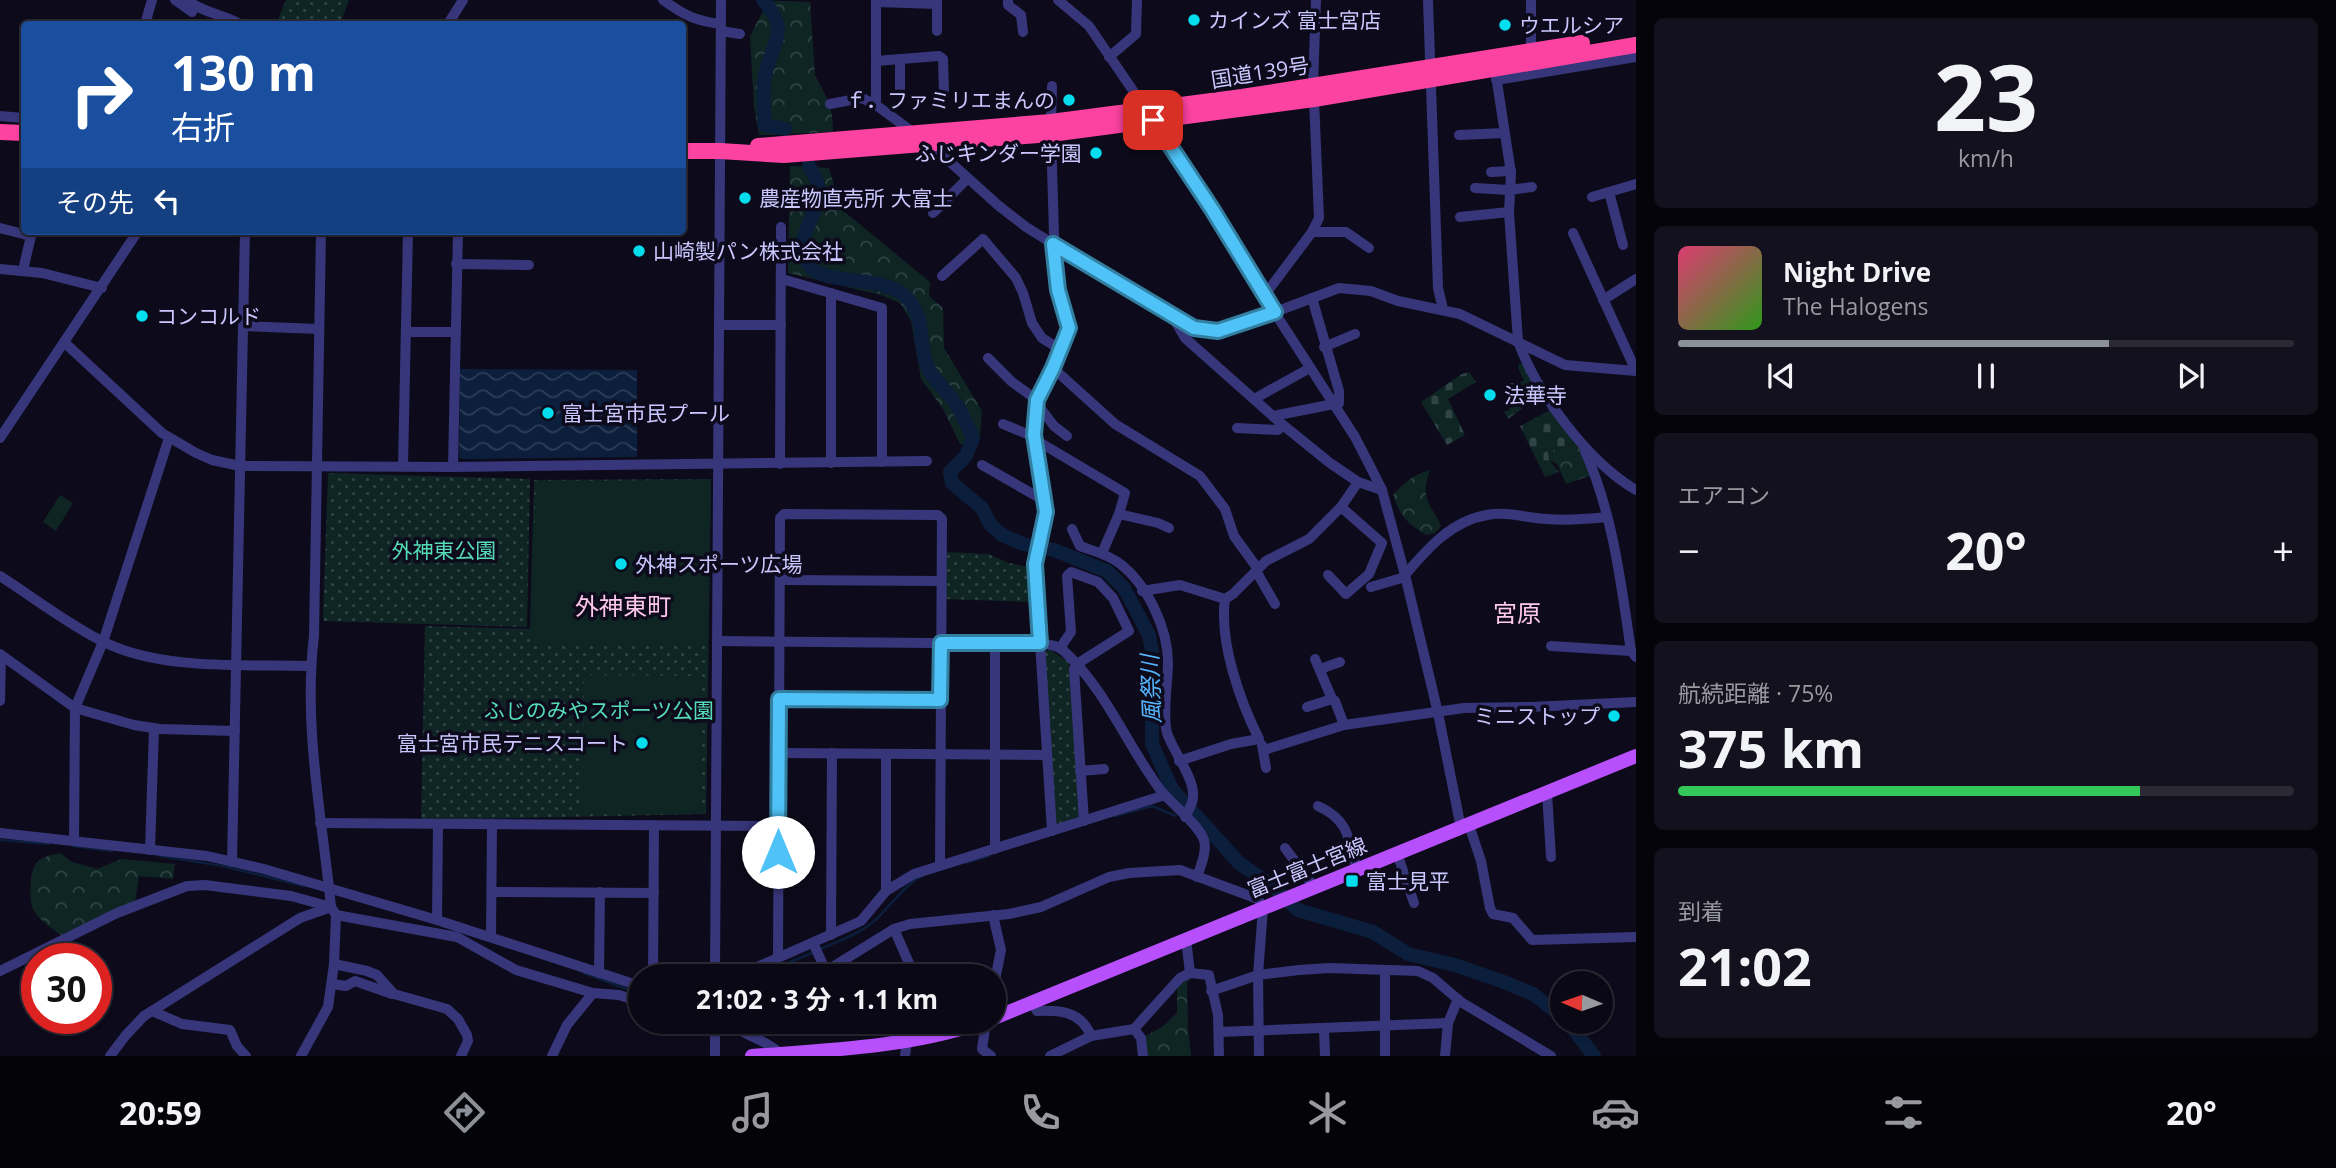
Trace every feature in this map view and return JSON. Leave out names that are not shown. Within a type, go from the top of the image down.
[{"type":"highway","name":"国道139号","points":[[686,151],[783,155],[930,144],[1314,92],[1431,73],[1531,51],[1636,35]]},
{"type":"highway","name":"国道139号","points":[[1431,73],[1495,74],[1636,45]]},
{"type":"highway","name":"国道139号","points":[[720,151],[783,142],[1051,128]]},
{"type":"highway","points":[[0,132],[21,133]]},
{"type":"main road","name":"富士富士宮線","points":[[1006,1013],[1636,756]]},
{"type":"main road","points":[[752,1056],[906,1049],[947,1034]]},
{"type":"street","points":[[146,21],[152,0]]},
{"type":"street","points":[[175,0],[195,15],[214,21]]},
{"type":"street","points":[[187,0],[197,8],[235,21]]},
{"type":"street","points":[[450,21],[463,0]]},
{"type":"street","points":[[663,0],[684,20],[702,22],[740,34]]},
{"type":"street","points":[[715,964],[721,0]]},
{"type":"street","points":[[1008,0],[1008,5],[1021,15],[1023,32]]},
{"type":"street","points":[[1058,0],[1089,26],[1212,209],[1264,296],[1355,437],[1382,490],[1465,826],[1481,861],[1493,914],[1513,918],[1532,940],[1636,937]]},
{"type":"street","points":[[1109,57],[1136,34],[1137,0]]},
{"type":"street","points":[[1264,296],[1312,232],[1319,218],[1314,92],[1316,0]]},
{"type":"street","points":[[1428,0],[1438,288],[1443,309]]},
{"type":"street","points":[[1531,0],[1531,51]]},
{"type":"street","points":[[876,105],[876,1],[937,2],[937,31]]},
{"type":"street","points":[[876,61],[939,56],[943,59],[944,93]]},
{"type":"street","points":[[1551,646],[1634,654],[1616,554],[1595,474],[1583,446],[1526,363],[1518,341],[1508,212],[1511,171],[1495,74],[1636,57]]},
{"type":"street","points":[[900,59],[900,94]]},
{"type":"street","points":[[1052,86],[1053,244],[1058,290],[1069,328],[1038,403],[1034,438],[1046,512],[1035,564],[1052,831]]},
{"type":"street","points":[[830,104],[862,98],[916,134]]},
{"type":"street","points":[[0,116],[21,118]]},
{"type":"street","points":[[1459,135],[1505,133]]},
{"type":"street","points":[[930,144],[967,179],[1026,227],[1174,319],[1194,328],[1218,331],[1339,288],[1371,290],[1425,307],[1460,314],[1565,365],[1636,371],[1573,233]]},
{"type":"street","points":[[1491,172],[1511,171]]},
{"type":"street","points":[[933,213],[967,179]]},
{"type":"street","points":[[1592,197],[1636,184]]},
{"type":"street","points":[[1475,188],[1509,190],[1532,187]]},
{"type":"street","points":[[1609,192],[1623,245]]},
{"type":"street","points":[[1460,217],[1508,212]]},
{"type":"street","points":[[780,464],[782,227]]},
{"type":"street","points":[[0,228],[21,233]]},
{"type":"street","points":[[1312,232],[1346,232],[1369,248]]},
{"type":"street","points":[[23,270],[31,236],[27,235]]},
{"type":"street","points":[[0,439],[135,235]]},
{"type":"street","points":[[232,862],[245,235]]},
{"type":"street","points":[[301,1056],[328,1006],[334,964],[333,911],[320,823],[311,730],[310,666],[314,636],[321,235]]},
{"type":"street","points":[[403,467],[408,235]]},
{"type":"street","points":[[453,467],[458,235]]},
{"type":"street","points":[[942,276],[983,239],[1016,278],[1032,323],[1042,338],[1061,350]]},
{"type":"street","points":[[457,264],[529,265]]},
{"type":"street","points":[[0,269],[23,270],[102,288]]},
{"type":"street","points":[[782,279],[882,308],[882,462]]},
{"type":"street","points":[[1603,300],[1636,279]]},
{"type":"street","points":[[831,293],[831,463]]},
{"type":"street","points":[[1273,416],[1339,403],[1339,391],[1312,298]]},
{"type":"street","points":[[1174,319],[1185,338],[1283,425],[1358,482],[1382,490]]},
{"type":"street","points":[[719,325],[781,325]]},
{"type":"street","points":[[243,327],[319,330]]},
{"type":"street","points":[[406,332],[455,332]]},
{"type":"street","points":[[1324,346],[1355,334]]},
{"type":"street","points":[[65,343],[169,438],[212,460],[240,466],[453,467],[927,461]]},
{"type":"street","points":[[988,358],[1012,383],[1038,403],[1054,426],[1067,436]]},
{"type":"street","points":[[1053,368],[1115,424],[1200,476],[1225,509],[1234,536],[1257,570],[1275,604]]},
{"type":"street","points":[[1254,399],[1310,368]]},
{"type":"street","points":[[1003,424],[1034,438],[1125,493],[1102,554]]},
{"type":"street","points":[[1237,428],[1278,430],[1283,425]]},
{"type":"street","points":[[74,841],[75,708],[103,642],[169,438]]},
{"type":"street","points":[[1583,446],[1623,483],[1636,490]]},
{"type":"street","points":[[982,465],[1045,500]]},
{"type":"street","points":[[1142,591],[1180,585],[1225,599],[1266,561],[1309,539],[1341,507],[1358,482]]},
{"type":"street","points":[[1328,575],[1346,594],[1369,574],[1382,543],[1341,507]]},
{"type":"street","points":[[778,958],[780,518],[784,514],[938,515],[942,519],[940,866]]},
{"type":"street","points":[[1119,514],[1169,528]]},
{"type":"street","points":[[1371,587],[1405,576],[1429,546],[1471,519],[1488,514],[1547,519],[1607,517]]},
{"type":"street","points":[[1072,529],[1080,546],[1119,563],[1132,576],[1167,642],[1166,727],[1193,790],[1192,803],[1185,816]]},
{"type":"street","points":[[1060,648],[1071,632],[1067,576],[1071,572],[1098,582],[1113,598],[1129,631],[1077,664],[1074,669],[1084,821]]},
{"type":"street","points":[[0,576],[103,642],[129,652],[176,662],[310,666]]},
{"type":"street","points":[[780,580],[941,581]]},
{"type":"street","points":[[1225,599],[1224,628],[1231,660],[1250,722],[1261,745],[1266,768]]},
{"type":"street","points":[[718,641],[1040,643],[1060,648],[1096,688],[1146,770],[1165,795],[1200,832],[1204,853],[1197,877]]},
{"type":"street","points":[[995,643],[995,849]]},
{"type":"street","points":[[1,654],[75,708],[134,726],[235,732]]},
{"type":"street","points":[[0,701],[1,654]]},
{"type":"street","points":[[1340,662],[1318,664],[1344,725]]},
{"type":"street","points":[[779,699],[940,700]]},
{"type":"street","points":[[1307,707],[1332,699]]},
{"type":"street","points":[[1180,761],[1231,744],[1261,745],[1344,725],[1464,708],[1636,702]]},
{"type":"street","points":[[150,850],[154,728]]},
{"type":"street","points":[[779,753],[1046,755]]},
{"type":"street","points":[[831,935],[832,753]]},
{"type":"street","points":[[886,754],[886,891]]},
{"type":"street","points":[[1080,771],[1104,769]]},
{"type":"street","points":[[1547,793],[1551,857]]},
{"type":"street","points":[[764,964],[861,921],[886,891],[914,874],[1165,795]]},
{"type":"street","points":[[1318,806],[1339,818],[1346,829],[1357,870]]},
{"type":"street","points":[[320,823],[779,826]]},
{"type":"street","points":[[437,920],[438,824]]},
{"type":"street","points":[[491,937],[492,824]]},
{"type":"street","points":[[653,964],[654,825]]},
{"type":"street","points":[[0,833],[207,856],[329,887],[628,982]]},
{"type":"street","points":[[1285,848],[1315,888]]},
{"type":"street","points":[[1397,853],[1414,902]]},
{"type":"street","points":[[839,964],[894,929],[910,924],[1041,907],[1109,877],[1180,870],[1270,905],[1258,975],[1259,1056]]},
{"type":"street","points":[[0,971],[117,913],[187,887],[205,886],[291,896],[333,911],[457,937],[516,970],[593,993],[628,998]]},
{"type":"street","points":[[492,891],[654,892]]},
{"type":"street","points":[[599,973],[600,892]]},
{"type":"street","points":[[110,1056],[126,1035],[152,1011],[300,918],[333,911]]},
{"type":"street","points":[[993,915],[1001,950],[998,964]]},
{"type":"street","points":[[894,929],[909,964]]},
{"type":"street","points":[[1186,939],[1190,973]]},
{"type":"street","points":[[813,943],[820,964]]},
{"type":"street","points":[[334,964],[377,975],[394,994]]},
{"type":"street","points":[[1211,991],[1258,975],[1329,968],[1424,972],[1458,999],[1551,1056]]},
{"type":"street","points":[[1385,970],[1385,1056]]},
{"type":"street","points":[[1050,1056],[1063,1053],[1091,1036],[1134,1029],[1180,978],[1190,973],[1209,975],[1219,1032],[1219,1056]]},
{"type":"street","points":[[619,995],[622,980]]},
{"type":"street","points":[[332,984],[346,986],[355,981],[447,1009],[458,1019],[467,1035],[468,1041],[461,1056]]},
{"type":"street","points":[[552,1056],[567,1025],[593,993]]},
{"type":"street","points":[[1445,1056],[1448,1023],[1458,999]]},
{"type":"street","points":[[1032,1002],[1037,1011],[1061,1010],[1084,1022],[1091,1036]]},
{"type":"street","points":[[152,1011],[182,1024],[230,1030],[237,1046],[246,1056]]},
{"type":"street","points":[[1219,1032],[1448,1023]]},
{"type":"street","points":[[1324,1028],[1325,1056]]},
{"type":"street","points":[[1134,1029],[1141,1038],[1143,1056]]},
{"type":"street","points":[[715,1034],[715,1056]]},
{"type":"street","points":[[748,1034],[789,1054]]},
{"type":"street","points":[[984,1034],[982,1049],[990,1056]]},
{"type":"green space","points":[[286,0],[349,0],[341,21],[277,21]]},
{"type":"green space","points":[[756,0],[810,2],[815,75],[828,100],[833,132],[759,135],[754,106],[750,36],[764,9]]},
{"type":"green space","points":[[790,166],[829,168],[841,209],[930,282],[929,296],[943,308],[944,348],[982,411],[980,434],[975,447],[960,444],[943,409],[921,379],[911,321],[900,303],[881,295],[788,273]]},
{"type":"green space","points":[[1526,363],[1544,398],[1531,402],[1508,419],[1504,412],[1509,410],[1512,394],[1504,383],[1519,383],[1524,380],[1518,368],[1519,364]]},
{"type":"green space","points":[[1469,372],[1476,382],[1448,399],[1465,435],[1447,445],[1421,402]]},
{"type":"green space","points":[[1554,408],[1579,441],[1548,452],[1549,460],[1559,472],[1545,477],[1520,426]]},
{"type":"green space","points":[[1579,441],[1595,474],[1566,484],[1557,464],[1549,460],[1548,452]]},
{"type":"green space","points":[[1430,470],[1426,494],[1441,526],[1435,533],[1426,535],[1405,518],[1393,495],[1410,480]]},
{"type":"green space","name":"外神東公園","points":[[328,473],[530,479],[527,627],[323,621]]},
{"type":"green space","name":"ふじのみやスポーツ公園","points":[[711,479],[706,814],[421,820],[425,626],[530,629],[534,480]]},
{"type":"green space","name":"外神スポーツ広場","points":[[711,479],[708,645],[531,646],[536,483]]},
{"type":"green space","points":[[60,495],[73,503],[56,531],[43,522]]},
{"type":"green space","points":[[946,552],[988,554],[1009,563],[1029,567],[1032,602],[944,599]]},
{"type":"green space","points":[[1050,650],[1069,662],[1080,818],[1055,825],[1043,652]]},
{"type":"green space","name":"富士宮市民テニスコート","points":[[584,675],[700,676],[699,811],[583,810]]},
{"type":"green space","points":[[60,853],[72,862],[97,869],[121,859],[175,864],[173,879],[139,876],[135,902],[61,935],[35,913],[31,893],[32,874],[37,862]]},
{"type":"green space","points":[[1194,975],[1187,983],[1191,1056],[1144,1056],[1144,1037],[1162,1027],[1177,1013],[1177,983]]},
{"type":"water","name":"富士宮市民プール","points":[[460,369],[637,370],[637,457],[462,459],[459,457]]},
{"type":"waterway","name":"風祭川","points":[[763,0],[776,20],[778,29],[764,82],[765,125],[785,129]]},
{"type":"waterway","name":"風祭川","points":[[809,166],[817,183],[818,196],[805,235],[805,255],[810,266],[817,272],[895,289],[912,304],[919,322],[927,366],[956,405],[973,438],[966,456],[950,472],[952,483],[982,508],[990,524],[1002,535],[1023,544],[1054,550],[1107,571],[1124,588],[1149,635],[1152,652],[1152,744],[1172,789],[1240,864],[1270,884],[1298,910],[1373,932],[1408,954],[1455,965],[1504,982],[1533,994],[1550,1007]]},
{"type":"waterway","points":[[1115,816],[1152,806],[1176,816]]},
{"type":"waterway","points":[[0,840],[49,844]]},
{"type":"waterway","points":[[73,846],[112,851]]},
{"type":"waterway","points":[[160,856],[223,866],[304,886]]},
{"type":"waterway","points":[[965,863],[989,856]]},
{"type":"waterway","points":[[818,950],[867,927],[908,886],[922,876]]},
{"type":"waterway","points":[[786,964],[812,953]]},
{"type":"waterway","points":[[584,973],[628,990]]},
{"type":"waterway","name":"風祭川","points":[[1577,1034],[1594,1056]]},
{"type":"place","name":"カインズ 富士宮店","points":[[1194,20]]},
{"type":"place","name":"ウエルシア","points":[[1505,25]]},
{"type":"place","name":"ｆ．ファミリエまんの","points":[[1069,100]]},
{"type":"place","name":"ふじキンダー学園","points":[[1096,153]]},
{"type":"place","name":"農産物直売所 大富士","points":[[745,198]]},
{"type":"place","name":"山崎製パン株式会社","points":[[639,251]]},
{"type":"place","name":"コンコルド","points":[[142,316]]},
{"type":"place","name":"法華寺","points":[[1490,395]]},
{"type":"place","name":"富士宮市民プール","points":[[548,413]]},
{"type":"place","name":"外神スポーツ広場","points":[[621,564]]},
{"type":"place","name":"ミニストップ","points":[[1614,716]]},
{"type":"place","name":"富士宮市民テニスコート","points":[[642,743]]},
{"type":"place","name":"富士見平","points":[[1352,881]]},
{"type":"district","name":"外神東町","points":[[623,605]]},
{"type":"district","name":"宮原","points":[[1517,612]]},
{"type":"route","points":[[778,852],[779,699],[940,700],[941,643],[1040,643],[1035,564],[1046,512],[1034,445],[1035,420],[1037,400],[1069,328],[1058,290],[1053,244],[1107,275],[1174,319],[1194,328],[1218,331],[1275,312],[1153,120]]}]
